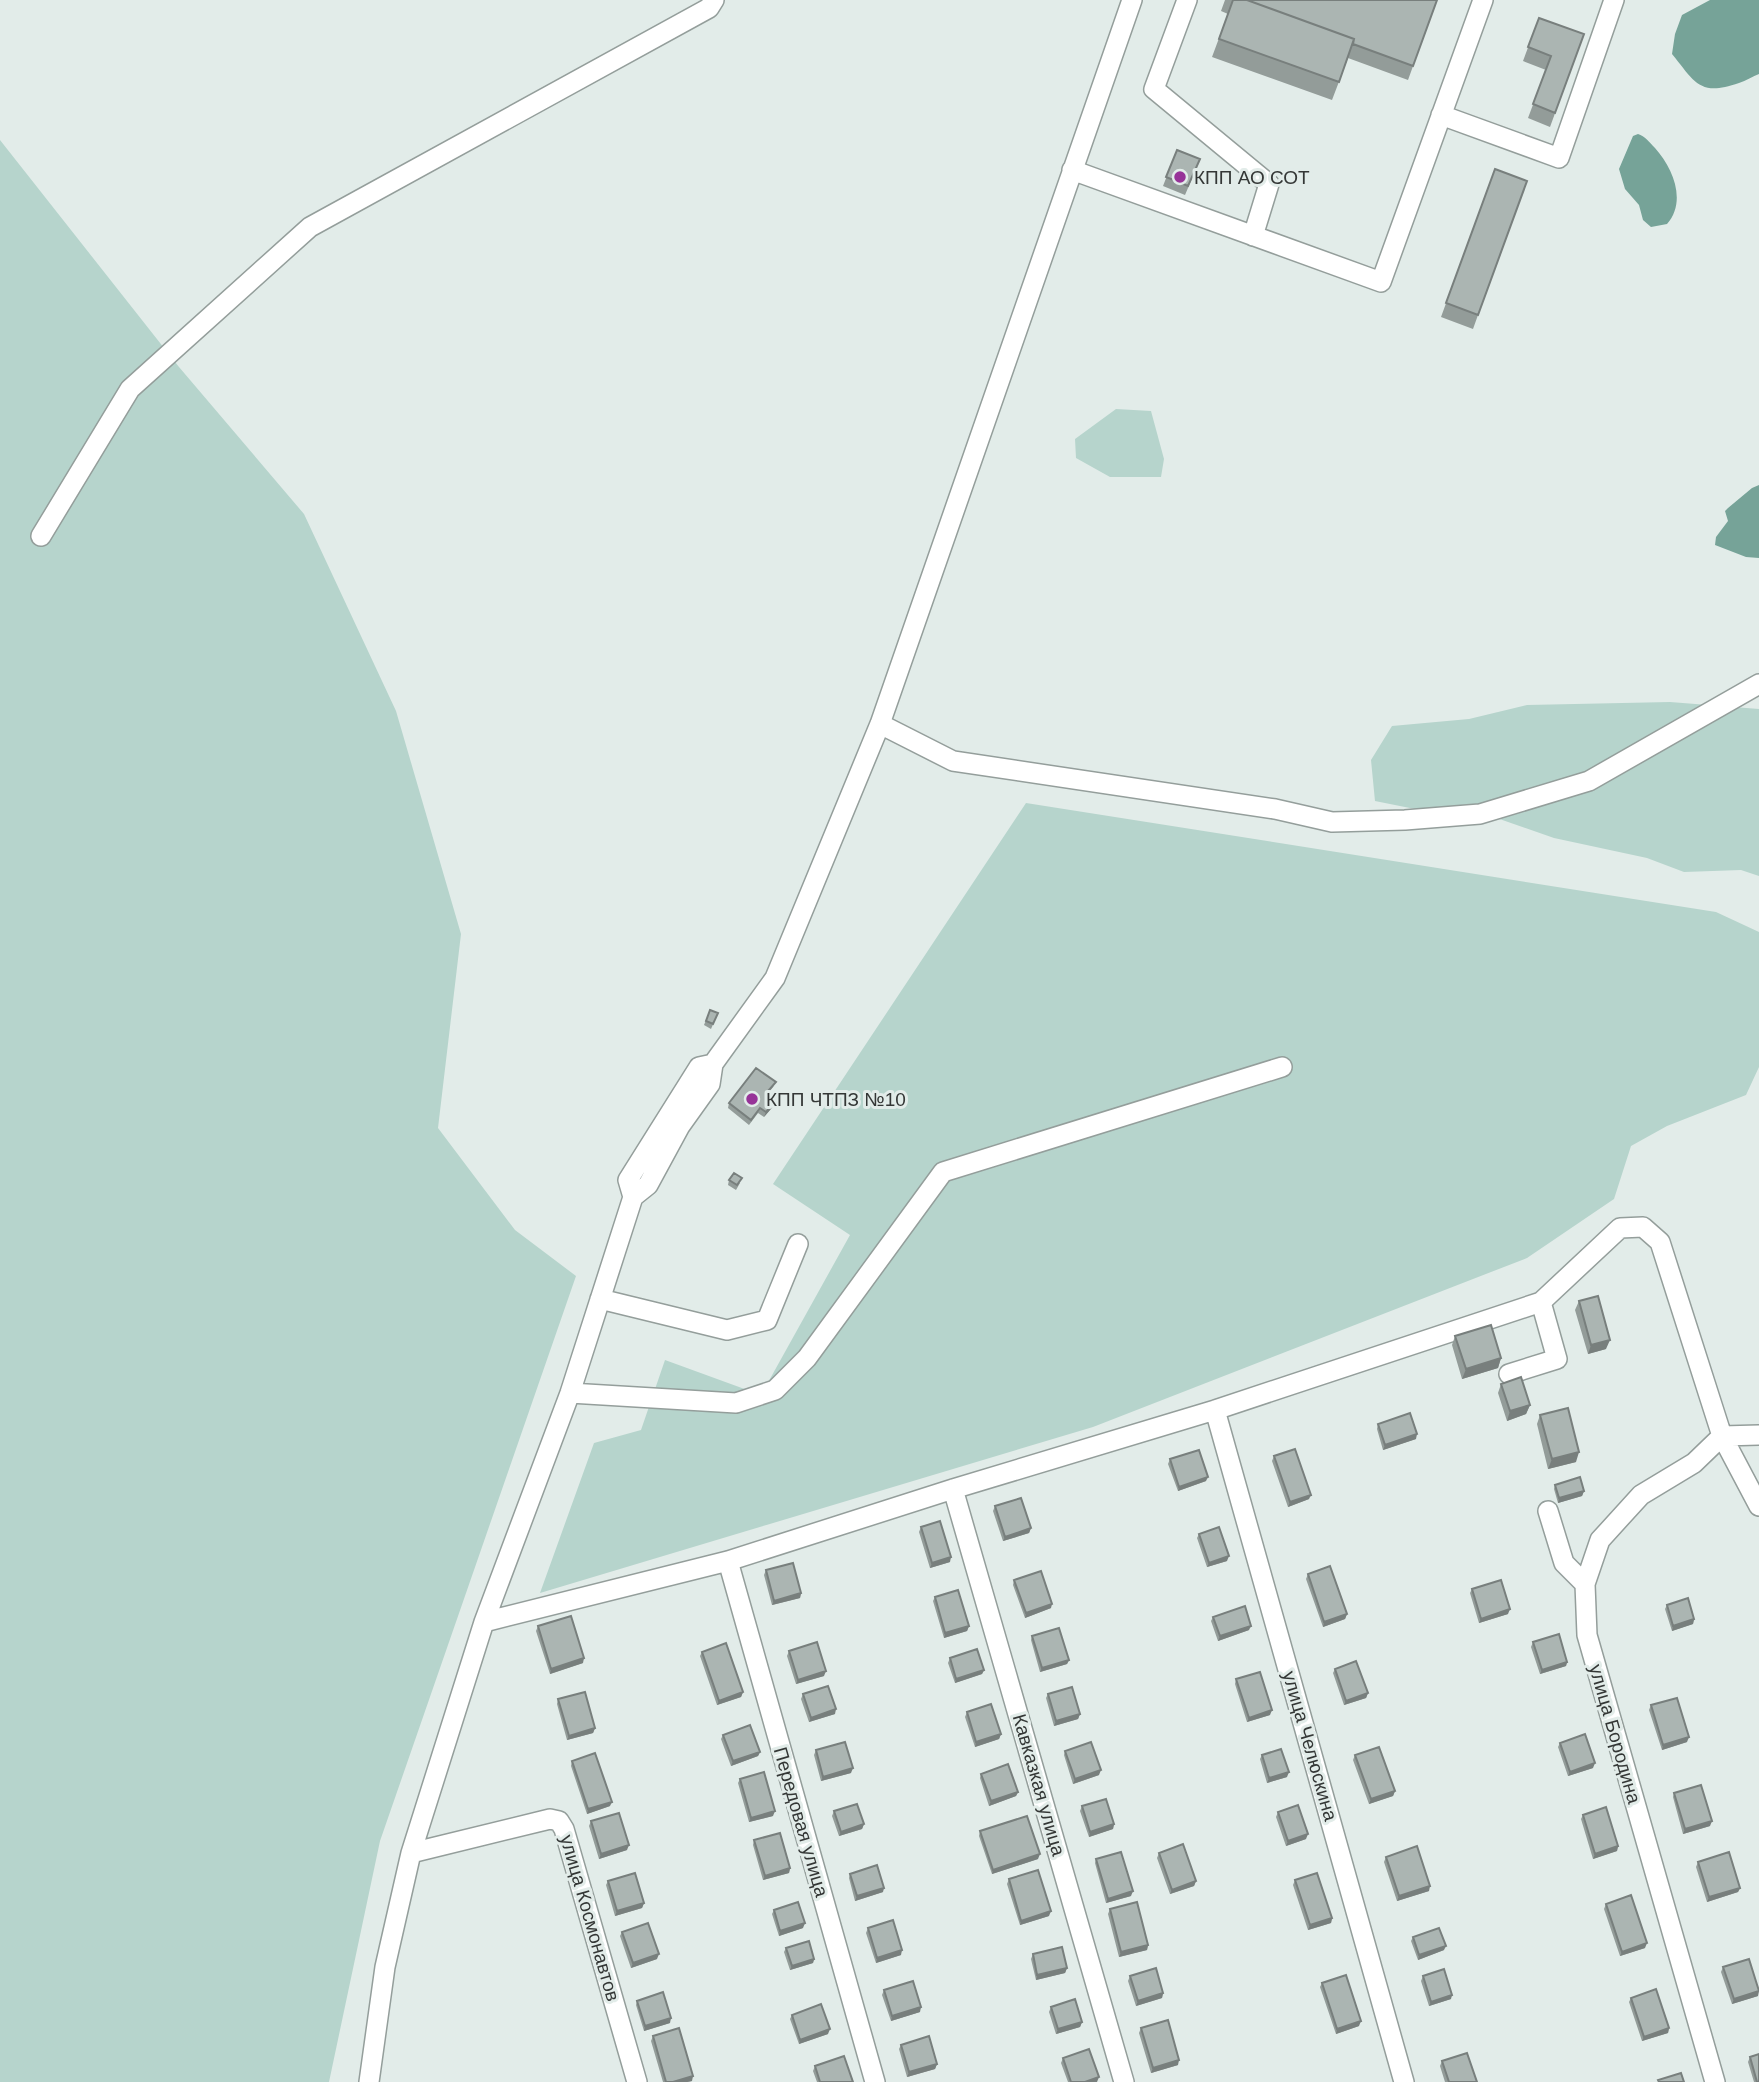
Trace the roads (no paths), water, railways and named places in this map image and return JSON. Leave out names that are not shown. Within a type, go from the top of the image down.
[{"type":"street","points":[[41,536],[130,389],[310,227],[709,8],[714,0]]},
{"type":"street","points":[[369,2082],[385,1967],[411,1853],[484,1622],[570,1393],[633,1197],[628,1180],[673,1121],[710,1084],[713,1064],[775,978],[880,724],[1132,0]]},
{"type":"street","points":[[1186,0],[1154,89],[1269,184],[1253,236]]},
{"type":"street","points":[[1072,170],[1381,282],[1483,0]]},
{"type":"street","points":[[1441,115],[1559,158],[1614,0]]},
{"type":"street","points":[[880,724],[953,761],[1275,809],[1332,822],[1405,820],[1480,814],[1589,781],[1759,684]]},
{"type":"street","points":[[570,1393],[736,1404],[775,1390],[807,1358],[943,1172],[1282,1066]]},
{"type":"street","points":[[484,1622],[728,1561],[953,1489],[1215,1410],[1541,1302],[1620,1228],[1643,1227],[1660,1242],[1722,1436],[1759,1506]]},
{"type":"street","points":[[600,1299],[727,1330],[767,1320],[798,1244]]},
{"type":"street","points":[[1509,1374],[1557,1359],[1541,1302]]},
{"type":"street","name":"улица Челюскина","points":[[1215,1410],[1404,2082]]},
{"type":"street","points":[[1722,1436],[1759,1435]]},
{"type":"street","name":"улица Бородина","points":[[1715,2082],[1587,1635],[1585,1584],[1600,1540],[1640,1495],[1694,1463],[1722,1436]]},
{"type":"street","name":"Кавказкая улица","points":[[953,1489],[1124,2082]]},
{"type":"street","points":[[1548,1511],[1564,1563],[1585,1584]]},
{"type":"street","name":"Передовая улица","points":[[728,1561],[875,2082]]},
{"type":"street","name":"улица Космонавтов","points":[[411,1853],[550,1819],[559,1821],[564,1829],[636,2082]]},
{"type":"place","name":"КПП АО СОТ","points":[[1180,177]]},
{"type":"place","name":"КПП ЧТПЗ №10","points":[[752,1099]]}]
